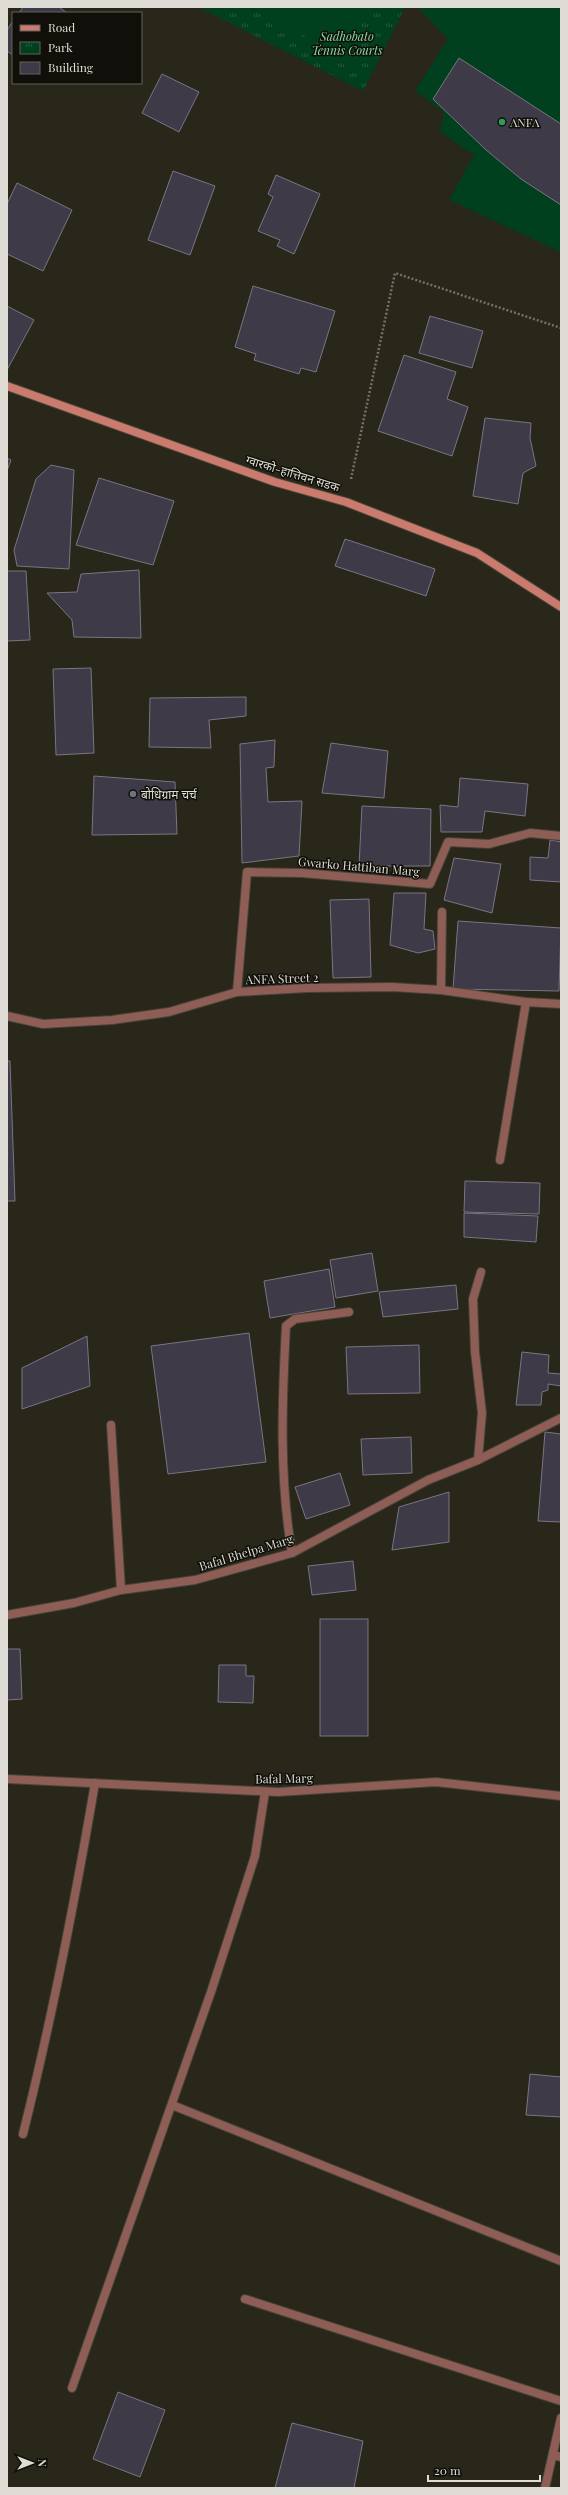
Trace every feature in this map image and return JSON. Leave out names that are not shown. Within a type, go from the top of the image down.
[{"type":"main road","name":"ग्वारको-हात्तिवन सडक","points":[[7,386],[275,482],[346,502],[477,553],[561,607]]},
{"type":"street","name":"Gwarko Hattiban Marg","points":[[237,992],[247,872],[302,873],[430,884],[448,842],[489,844],[530,833],[561,836]]},
{"type":"street","points":[[441,990],[442,912]]},
{"type":"street","name":"ANFA Street 2","points":[[7,1016],[43,1024],[112,1020],[169,1012],[237,992],[392,987],[441,990],[526,1002],[561,1004]]},
{"type":"street","points":[[500,1160],[526,1002]]},
{"type":"street","points":[[478,1460],[482,1413],[475,1352],[473,1299],[480,1272]]},
{"type":"street","points":[[292,1553],[284,1511],[282,1385],[286,1326],[295,1320],[349,1312]]},
{"type":"street","name":"Bafal Bhelpa Marg","points":[[7,1616],[74,1603],[121,1590],[195,1580],[292,1553],[428,1480],[478,1460],[561,1418]]},
{"type":"street","points":[[111,1425],[121,1590]]},
{"type":"street","name":"Bafal Marg","points":[[7,1779],[265,1792],[436,1782],[561,1796]]},
{"type":"street","points":[[23,2134],[40,2068],[72,1916],[96,1783]]},
{"type":"street","points":[[72,2388],[172,2105],[255,1856],[265,1792]]},
{"type":"street","points":[[172,2105],[561,2261]]},
{"type":"street","points":[[245,2299],[561,2400]]},
{"type":"street","points":[[545,2488],[557,2456],[561,2418]]},
{"type":"path","points":[[346,502],[395,273],[561,328]]},
{"type":"green space","name":"Sadhobato Tennis Courts","points":[[198,7],[405,7],[363,91]]},
{"type":"green space","points":[[249,7],[366,7],[341,55]]},
{"type":"green space","name":"ANFA","points":[[417,7],[561,7],[561,252],[449,200],[474,155],[440,132],[444,112],[415,91],[448,39]]},
{"type":"building","points":[[23,7],[59,7],[66,12],[20,12]]},
{"type":"building","points":[[12,22],[12,54],[7,51],[7,30]]},
{"type":"building","points":[[459,58],[561,124],[561,205],[521,179],[485,149],[433,99]]},
{"type":"building","points":[[162,74],[199,92],[179,132],[142,113]]},
{"type":"building","points":[[173,171],[215,186],[190,255],[148,240]]},
{"type":"building","points":[[276,175],[320,194],[294,254],[277,246],[280,240],[258,231],[273,197],[268,194]]},
{"type":"building","points":[[17,183],[72,210],[43,271],[7,254],[7,204]]},
{"type":"building","points":[[253,286],[335,311],[316,372],[301,368],[299,374],[254,360],[256,354],[235,347]]},
{"type":"building","points":[[7,306],[34,320],[7,370]]},
{"type":"building","points":[[430,316],[483,331],[472,368],[419,353]]},
{"type":"building","points":[[404,355],[456,372],[447,399],[468,407],[452,456],[378,431]]},
{"type":"building","points":[[485,418],[531,423],[530,438],[536,466],[523,473],[518,504],[473,496]]},
{"type":"building","points":[[7,458],[11,460],[7,471]]},
{"type":"building","points":[[51,465],[74,470],[69,569],[17,566],[14,550],[36,479]]},
{"type":"building","points":[[99,478],[174,501],[153,565],[76,545]]},
{"type":"building","points":[[345,539],[435,569],[426,596],[335,566]]},
{"type":"building","points":[[139,570],[141,638],[74,637],[72,620],[47,593],[77,592],[81,574]]},
{"type":"building","points":[[7,571],[26,571],[30,640],[7,641]]},
{"type":"building","points":[[91,668],[94,753],[56,755],[53,669]]},
{"type":"building","points":[[246,697],[246,716],[209,720],[211,748],[149,747],[150,698]]},
{"type":"building","points":[[275,740],[274,767],[266,768],[268,802],[302,801],[299,856],[242,863],[240,744]]},
{"type":"building","points":[[331,743],[388,751],[384,798],[322,793]]},
{"type":"building","points":[[94,776],[175,782],[177,834],[92,835]]},
{"type":"building","points":[[460,778],[528,784],[525,816],[485,811],[482,832],[441,832],[440,805],[458,807]]},
{"type":"building","points":[[362,806],[431,809],[430,866],[359,866]]},
{"type":"building","points":[[550,840],[561,842],[561,882],[530,880],[530,857],[548,858]]},
{"type":"building","points":[[454,858],[501,864],[492,913],[444,900]]},
{"type":"building","points":[[394,893],[426,893],[424,929],[433,931],[435,949],[418,953],[390,945]]},
{"type":"building","points":[[369,899],[371,977],[333,978],[330,900]]},
{"type":"building","points":[[458,921],[561,928],[559,991],[453,989]]},
{"type":"building","points":[[7,1061],[10,1061],[15,1201],[7,1201]]},
{"type":"building","points":[[465,1181],[540,1183],[539,1214],[464,1212]]},
{"type":"building","points":[[464,1213],[538,1216],[536,1242],[464,1237]]},
{"type":"building","points":[[372,1253],[378,1291],[336,1298],[330,1260]]},
{"type":"building","points":[[329,1269],[335,1307],[270,1318],[264,1281]]},
{"type":"building","points":[[456,1285],[458,1309],[383,1317],[379,1292]]},
{"type":"building","points":[[249,1333],[266,1462],[168,1474],[151,1346]]},
{"type":"building","points":[[87,1336],[90,1386],[22,1409],[22,1368]]},
{"type":"building","points":[[419,1345],[420,1393],[348,1394],[346,1347]]},
{"type":"building","points":[[522,1352],[549,1355],[548,1373],[561,1374],[561,1386],[548,1384],[548,1390],[542,1392],[541,1405],[516,1405]]},
{"type":"building","points":[[545,1432],[561,1434],[561,1522],[538,1521]]},
{"type":"building","points":[[411,1437],[412,1473],[363,1475],[361,1439]]},
{"type":"building","points":[[340,1473],[350,1505],[306,1519],[295,1487]]},
{"type":"building","points":[[449,1492],[449,1542],[392,1550],[399,1507]]},
{"type":"building","points":[[353,1561],[356,1590],[312,1595],[308,1566]]},
{"type":"building","points":[[320,1619],[368,1619],[368,1736],[320,1736]]},
{"type":"building","points":[[7,1649],[20,1649],[22,1699],[7,1700]]},
{"type":"building","points":[[219,1665],[246,1665],[246,1676],[254,1676],[253,1703],[218,1702]]},
{"type":"building","points":[[530,2074],[561,2077],[561,2117],[526,2115]]},
{"type":"building","points":[[118,2392],[165,2410],[140,2477],[93,2459]]},
{"type":"building","points":[[292,2423],[363,2441],[354,2488],[275,2488]]},
{"type":"place","name":"ANFA","points":[[502,122]]},
{"type":"place","name":"बोधिग्राम चर्च","points":[[133,794]]}]
